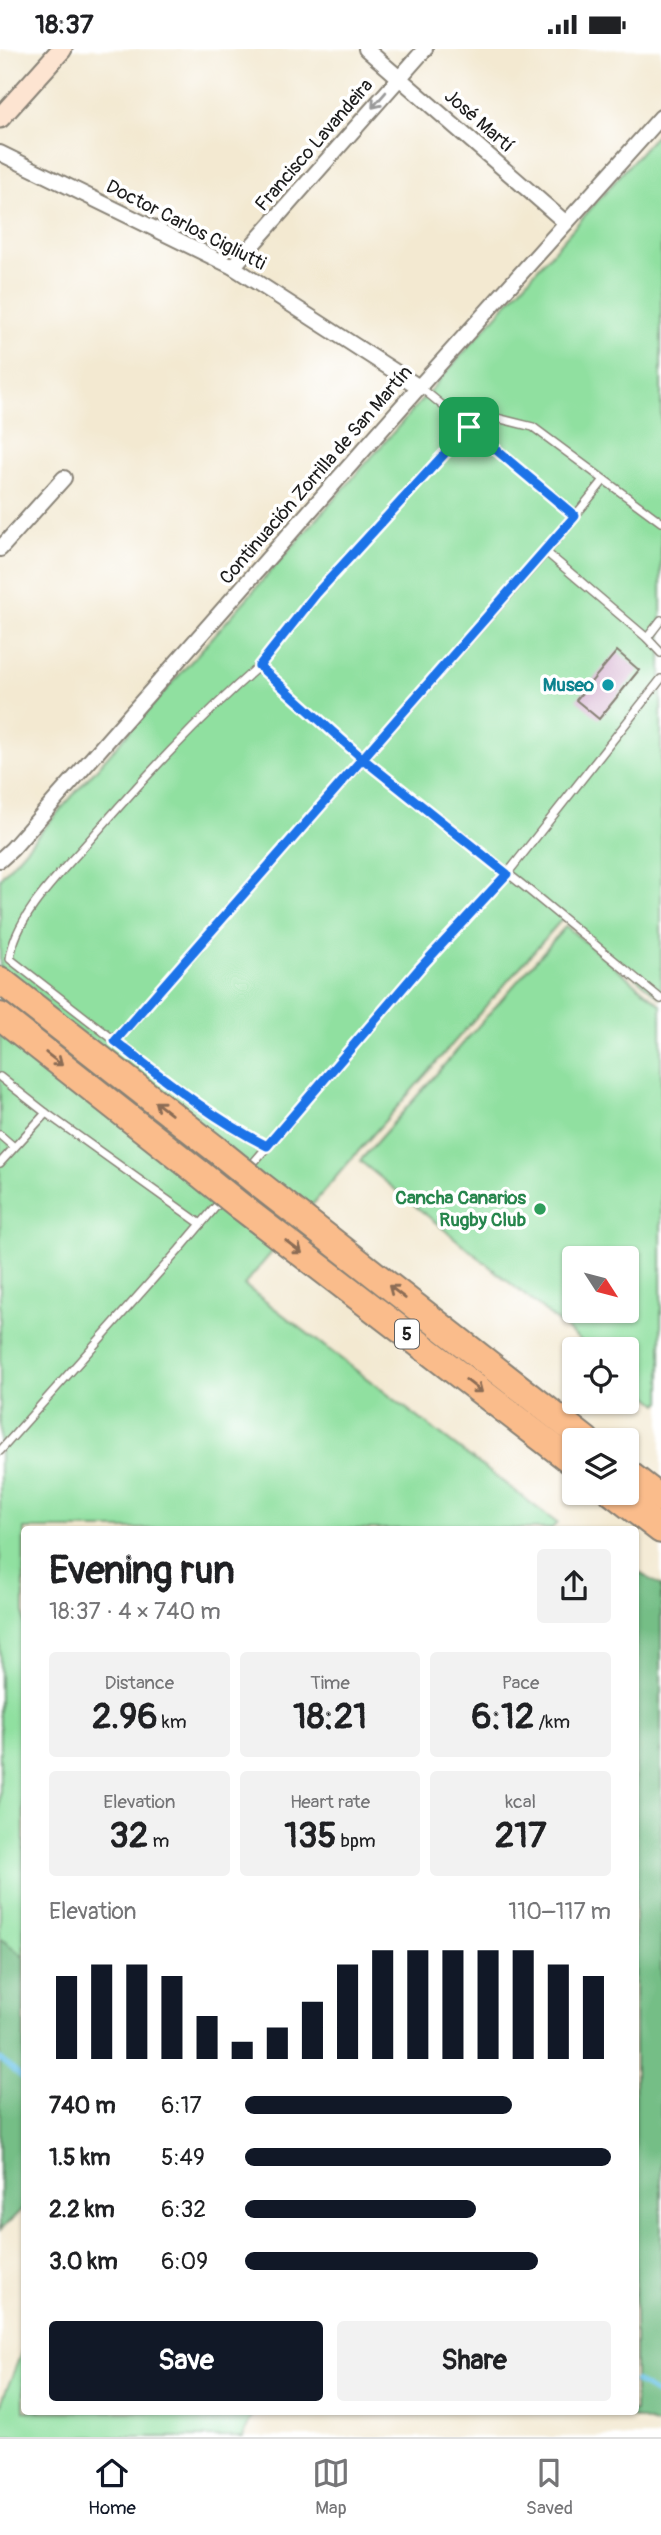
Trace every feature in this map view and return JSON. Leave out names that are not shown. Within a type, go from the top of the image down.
[{"type":"highway","name":"5","points":[[0,980],[571,1428]]},
{"type":"highway","name":"5","points":[[0,1016],[240,1206],[562,1453]]},
{"type":"highway","points":[[639,1482],[661,1499]]},
{"type":"highway","points":[[629,1505],[661,1530]]},
{"type":"street","points":[[0,118],[62,49]]},
{"type":"street","name":"José Martí","points":[[366,49],[566,223]]},
{"type":"street","name":"Francisco Lavandeira","points":[[233,267],[425,49]]},
{"type":"street","name":"Continuación Zorrilla de San Martín","points":[[0,860],[661,117]]},
{"type":"street","name":"Doctor Carlos Cigliutti","points":[[0,153],[233,267],[419,387]]},
{"type":"street","points":[[0,549],[64,478]]},
{"type":"lane","points":[[419,387],[575,516]]},
{"type":"lane","points":[[267,1146],[195,1103],[10,960],[12,942],[41,896],[159,760],[259,666],[316,594],[469,427],[497,418],[533,427],[661,522]]},
{"type":"lane","points":[[115,1041],[546,552],[604,480]]},
{"type":"lane","points":[[546,552],[661,653]]},
{"type":"lane","points":[[647,638],[661,620]]},
{"type":"lane","points":[[259,666],[363,759],[526,887],[661,999]]},
{"type":"lane","points":[[0,1451],[201,1224],[435,951],[507,874],[661,679]]},
{"type":"lane","points":[[0,1077],[201,1224]]},
{"type":"lane","points":[[0,1163],[46,1113]]},
{"type":"lane","points":[[0,1135],[14,1147]]},
{"type":"green space","points":[[661,129],[661,998],[563,918],[244,1285],[557,1523],[554,1526],[21,1526],[21,1955],[0,1938],[0,878]]},
{"type":"green space","name":"Cancha Canarios Rugby Club","points":[[566,926],[661,1005],[661,1401],[658,1404],[639,1388],[639,1337],[576,1337],[360,1161]]},
{"type":"green space","points":[[639,1572],[661,1586],[661,2426],[626,2415],[639,2415]]},
{"type":"green space","points":[[0,1938],[21,1955],[21,2210],[0,2231]]},
{"type":"green space","points":[[21,2354],[21,2415],[253,2415],[243,2437],[0,2437],[0,2406]]},
{"type":"building","name":"Museo","points":[[617,651],[639,670],[599,719],[576,700]]},
{"type":"waterway","points":[[0,2059],[21,2076]]},
{"type":"waterway","points":[[639,2383],[661,2397]]},
{"type":"place","name":"Museo","points":[[608,685]]},
{"type":"place","name":"Cancha Canarios Rugby Club","points":[[540,1209]]},
{"type":"route","points":[[469,427],[316,594],[259,666],[363,759],[507,874],[419,969],[267,1146],[195,1103],[115,1041],[363,759],[546,552],[575,516],[469,427]]}]
